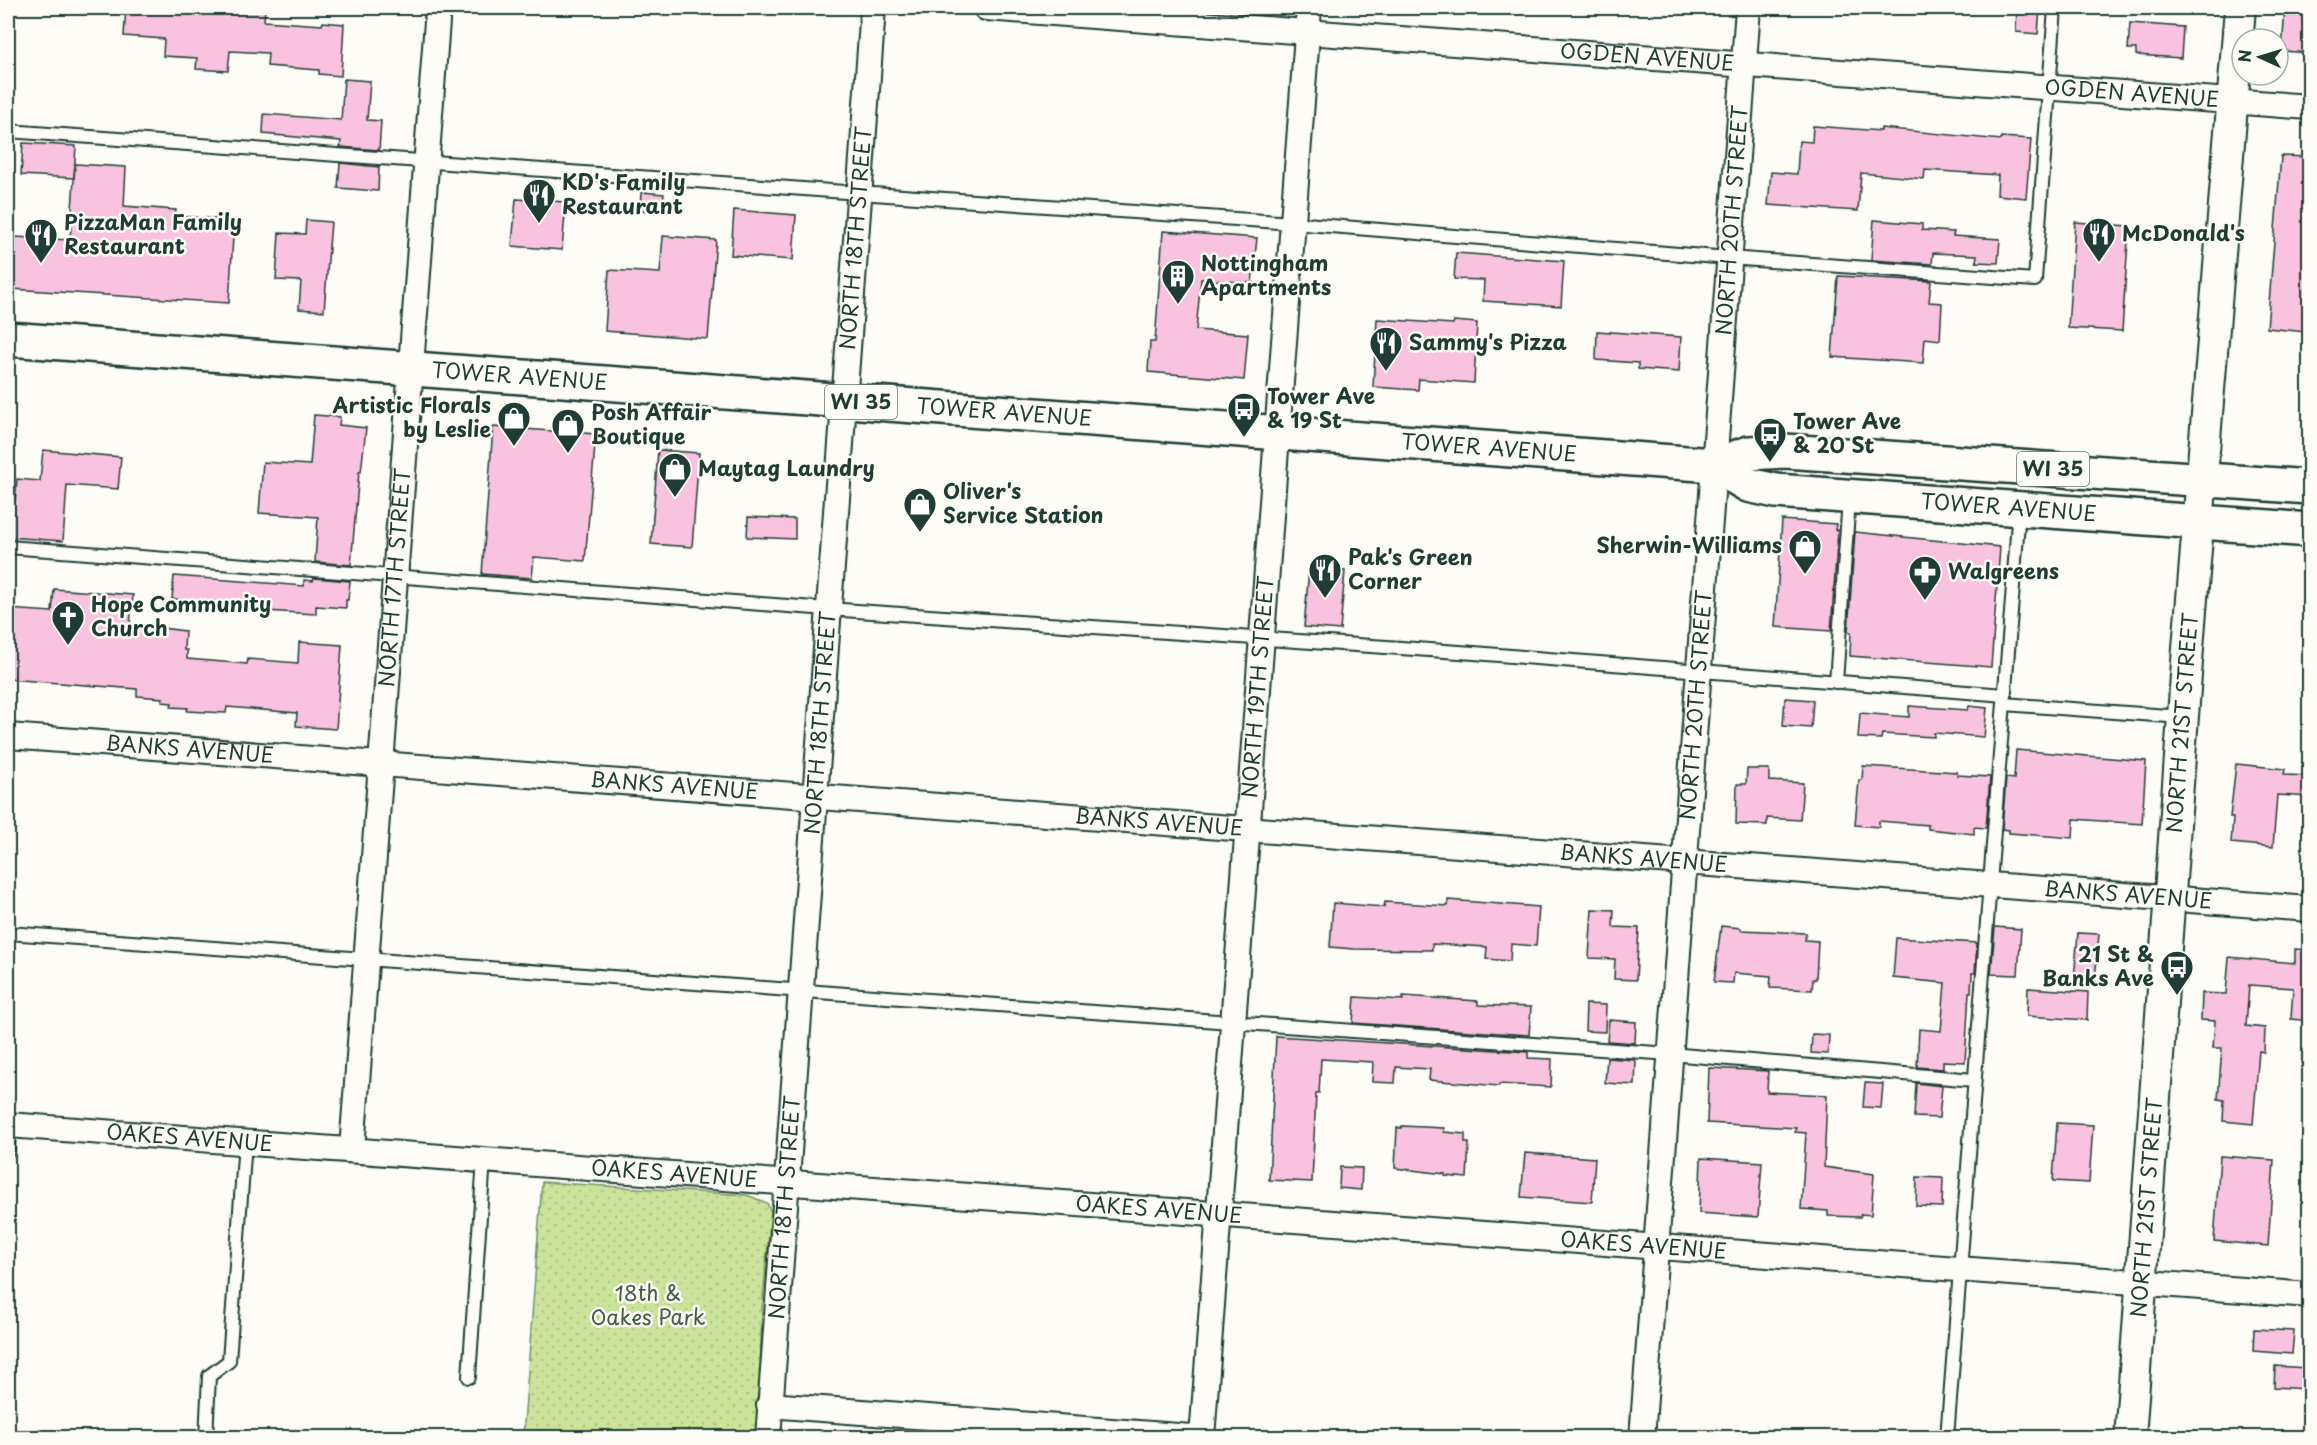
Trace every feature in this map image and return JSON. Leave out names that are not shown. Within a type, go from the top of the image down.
[{"type":"main road","name":"TOWER AVENUE","points":[[8,339],[1714,465],[1749,453],[1785,451],[2310,487]]},
{"type":"main road","name":"TOWER AVENUE","points":[[1714,465],[1760,489],[1849,498],[2310,530]]},
{"type":"street","name":"NORTH 17TH STREET","points":[[352,1149],[438,8]]},
{"type":"street","name":"NORTH 18TH STREET","points":[[768,1437],[873,8]]},
{"type":"street","name":"OGDEN AVENUE","points":[[986,8],[1308,19],[1744,64],[2310,107]]},
{"type":"street","name":"NORTH 20TH STREET","points":[[1642,1437],[1748,8]]},
{"type":"street","name":"NORTH 21ST STREET","points":[[2130,1437],[2183,717],[2240,8]]},
{"type":"street","name":"NORTH 19TH STREET","points":[[1203,1437],[1308,19]]},
{"type":"street","name":"BANKS AVENUE","points":[[8,736],[2310,909]]},
{"type":"street","name":"OAKES AVENUE","points":[[8,1125],[2310,1295]]},
{"type":"street","points":[[769,1405],[1203,1437]]},
{"type":"lane","points":[[8,130],[859,194],[1293,223],[2035,280],[2055,8]]},
{"type":"lane","points":[[1836,682],[1849,498]]},
{"type":"lane","points":[[1947,1437],[2019,509]]},
{"type":"lane","points":[[8,547],[1836,682],[2183,717]]},
{"type":"lane","points":[[8,933],[1670,1054],[1974,1080]]},
{"type":"lane","points":[[8,1125],[8,1150]]},
{"type":"lane","points":[[206,1437],[209,1376],[229,1361],[245,1142]]},
{"type":"lane","points":[[469,1377],[484,1159]]},
{"type":"green space","name":"18th & Oakes Park","points":[[542,1182],[747,1195],[767,1203],[771,1212],[762,1309],[758,1437],[523,1438]]},
{"type":"building","points":[[126,8],[200,14],[200,10],[242,13],[242,8],[265,8],[264,21],[322,25],[323,22],[344,24],[341,76],[319,74],[319,70],[267,66],[268,53],[230,51],[228,71],[196,69],[197,58],[163,56],[164,39],[124,36]]},
{"type":"building","points":[[2017,8],[2040,8],[2038,34],[2016,32]]},
{"type":"building","points":[[2285,8],[2310,8],[2310,53],[2290,52],[2290,27],[2284,27]]},
{"type":"building","points":[[2130,23],[2183,27],[2181,58],[2136,55],[2136,49],[2128,49]]},
{"type":"building","points":[[344,79],[370,81],[367,120],[381,121],[379,150],[340,147],[341,141],[263,134],[264,114],[341,120]]},
{"type":"building","points":[[1813,126],[1881,131],[1881,128],[2001,140],[2001,137],[2031,139],[2026,198],[1997,195],[1998,175],[1925,170],[1924,179],[1861,173],[1858,211],[1768,205],[1771,172],[1797,174],[1799,141],[1812,142]]},
{"type":"building","points":[[23,143],[76,146],[74,178],[21,175]]},
{"type":"building","points":[[2281,156],[2310,157],[2310,329],[2307,332],[2267,328]]},
{"type":"building","points":[[340,163],[379,167],[378,191],[338,188]]},
{"type":"building","points":[[75,164],[126,167],[124,206],[176,210],[175,216],[234,220],[229,303],[12,289],[15,237],[70,240]]},
{"type":"building","points":[[641,192],[664,194],[662,212],[640,210]]},
{"type":"building","name":"KD's Family Restaurant","points":[[516,199],[566,202],[562,250],[512,246]]},
{"type":"building","points":[[734,210],[796,215],[793,260],[731,255]]},
{"type":"building","points":[[306,220],[331,222],[324,311],[299,309],[301,281],[276,280],[279,233],[305,234]]},
{"type":"building","points":[[1874,220],[1922,224],[1922,230],[1954,232],[1953,236],[2000,239],[1998,263],[1976,262],[1977,255],[1933,253],[1932,264],[1871,260]]},
{"type":"building","name":"McDonald's","points":[[2075,222],[2129,226],[2122,331],[2068,328]]},
{"type":"building","name":"Nottingham Apartments","points":[[1163,231],[1257,238],[1252,283],[1201,279],[1196,330],[1248,334],[1244,380],[1148,372],[1150,342],[1155,342]]},
{"type":"building","points":[[663,236],[716,240],[708,339],[605,331],[609,270],[660,273]]},
{"type":"building","points":[[1456,253],[1564,261],[1561,306],[1483,301],[1484,280],[1454,279]]},
{"type":"building","points":[[1838,276],[1931,281],[1929,302],[1942,303],[1940,340],[1925,338],[1923,363],[1832,357]]},
{"type":"building","points":[[1377,319],[1453,324],[1454,321],[1477,323],[1474,383],[1419,379],[1418,390],[1373,387]]},
{"type":"building","points":[[1597,331],[1681,337],[1679,372],[1638,369],[1638,363],[1596,360]]},
{"type":"building","points":[[314,415],[340,417],[339,425],[366,428],[361,472],[359,472],[351,565],[315,562],[318,517],[259,513],[263,462],[310,465]]},
{"type":"building","points":[[493,427],[596,434],[585,561],[534,557],[532,578],[482,574]]},
{"type":"building","points":[[43,450],[121,457],[118,489],[67,485],[63,541],[8,537],[8,501],[15,502],[17,479],[40,481]]},
{"type":"building","name":"Maytag Laundry","points":[[658,450],[699,453],[692,547],[651,544]]},
{"type":"building","points":[[748,517],[795,519],[795,539],[747,537]]},
{"type":"building","name":"Sherwin-Williams","points":[[1782,520],[1836,524],[1835,530],[1838,530],[1831,631],[1775,627]]},
{"type":"building","name":"Walgreens","points":[[1855,532],[2000,547],[1991,667],[1850,656],[1851,632],[1848,632]]},
{"type":"building","name":"Pak's Green Corner","points":[[1309,568],[1345,571],[1340,630],[1304,627]]},
{"type":"building","points":[[174,576],[304,586],[304,580],[313,581],[314,578],[350,581],[346,608],[316,606],[316,614],[265,611],[265,605],[172,599]]},
{"type":"building","points":[[54,589],[133,595],[130,624],[185,631],[184,650],[187,650],[187,659],[247,664],[248,659],[298,663],[299,642],[342,645],[336,729],[296,726],[297,713],[227,707],[226,713],[187,711],[188,708],[171,707],[172,703],[162,702],[163,698],[137,696],[137,689],[8,679],[8,609],[52,612]]},
{"type":"building","points":[[1785,698],[1813,700],[1811,728],[1783,726]]},
{"type":"building","points":[[1909,706],[1968,710],[1969,706],[1987,708],[1984,737],[1934,733],[1934,737],[1882,734],[1881,739],[1858,738],[1860,713],[1909,717]]},
{"type":"building","points":[[2016,750],[2146,761],[2142,824],[2074,819],[2073,838],[2009,833],[2009,830],[2002,829],[2006,778],[2014,779]]},
{"type":"building","points":[[2236,764],[2285,769],[2284,775],[2310,776],[2310,797],[2277,795],[2273,847],[2231,843],[2233,817],[2230,817]]},
{"type":"building","points":[[1863,766],[1957,772],[1957,775],[1990,777],[1986,828],[1974,827],[1974,834],[1928,829],[1928,825],[1879,821],[1879,827],[1855,825],[1859,780],[1862,780]]},
{"type":"building","points":[[1747,769],[1769,769],[1769,781],[1803,783],[1800,820],[1767,818],[1767,825],[1736,824],[1737,784],[1746,784]]},
{"type":"building","points":[[1448,900],[1539,907],[1536,946],[1511,944],[1510,961],[1486,959],[1487,947],[1432,944],[1432,950],[1330,947],[1333,903],[1384,907],[1385,902],[1448,906]]},
{"type":"building","points":[[1592,909],[1614,910],[1613,927],[1639,928],[1636,980],[1614,979],[1615,959],[1589,958]]},
{"type":"building","points":[[1721,926],[1741,928],[1741,930],[1806,933],[1805,940],[1818,941],[1816,979],[1813,979],[1812,990],[1770,988],[1771,976],[1734,973],[1733,983],[1714,982]]},
{"type":"building","points":[[1995,927],[2021,929],[2018,975],[1991,974]]},
{"type":"building","points":[[2078,933],[2099,934],[2095,981],[2074,979]]},
{"type":"building","points":[[1896,938],[1977,943],[1975,973],[1972,973],[1971,992],[1969,992],[1965,1062],[1943,1061],[1943,1069],[1917,1067],[1919,1029],[1941,1031],[1945,983],[1893,978]]},
{"type":"building","points":[[2295,949],[2310,950],[2310,1021],[2291,1019],[2293,988],[2249,985],[2246,1026],[2265,1028],[2264,1052],[2259,1051],[2253,1124],[2223,1121],[2224,1100],[2218,1099],[2222,1048],[2213,1048],[2215,1021],[2201,1020],[2202,993],[2226,994],[2229,957],[2295,963]]},
{"type":"building","points":[[2028,988],[2088,992],[2087,1020],[2027,1016]]},
{"type":"building","points":[[1403,996],[1478,1001],[1478,1005],[1531,1007],[1529,1035],[1353,1023],[1355,997],[1403,1000]]},
{"type":"building","points":[[1586,1004],[1606,1005],[1605,1032],[1585,1031]]},
{"type":"building","points":[[1609,1020],[1636,1022],[1635,1043],[1607,1041]]},
{"type":"building","points":[[1812,1034],[1829,1035],[1828,1054],[1811,1053]]},
{"type":"building","points":[[1276,1036],[1528,1052],[1528,1058],[1552,1059],[1551,1087],[1499,1084],[1499,1086],[1429,1080],[1430,1069],[1396,1067],[1395,1083],[1372,1082],[1373,1062],[1321,1059],[1319,1093],[1316,1093],[1312,1182],[1269,1180]]},
{"type":"building","points":[[1607,1058],[1635,1060],[1635,1085],[1605,1083]]},
{"type":"building","points":[[1709,1068],[1768,1071],[1767,1092],[1827,1095],[1824,1167],[1874,1174],[1871,1215],[1828,1216],[1828,1211],[1801,1209],[1806,1133],[1795,1132],[1796,1128],[1707,1123]]},
{"type":"building","points":[[1865,1083],[1883,1084],[1881,1108],[1863,1107]]},
{"type":"building","points":[[1916,1083],[1942,1086],[1939,1118],[1914,1117]]},
{"type":"building","points":[[2057,1123],[2093,1125],[2089,1183],[2053,1181]]},
{"type":"building","points":[[1402,1126],[1444,1128],[1444,1132],[1465,1134],[1465,1143],[1469,1143],[1467,1178],[1395,1168],[1397,1128],[1402,1128]]},
{"type":"building","points":[[1525,1153],[1595,1158],[1592,1202],[1521,1197]]},
{"type":"building","points":[[2220,1156],[2274,1160],[2268,1246],[2214,1241]]},
{"type":"building","points":[[1701,1158],[1762,1162],[1758,1217],[1699,1213]]},
{"type":"building","points":[[1340,1167],[1362,1168],[1361,1190],[1339,1188]]},
{"type":"building","points":[[1917,1177],[1943,1178],[1942,1207],[1916,1206]]},
{"type":"building","points":[[2254,1329],[2294,1331],[2292,1354],[2253,1351]]},
{"type":"building","points":[[2275,1366],[2308,1368],[2307,1389],[2274,1387]]},
{"type":"place","name":"KD's Family Restaurant","points":[[539,224]]},
{"type":"place","name":"McDonald's","points":[[2099,263]]},
{"type":"place","name":"PizzaMan Family Restaurant","points":[[41,264]]},
{"type":"place","name":"Nottingham Apartments","points":[[1178,305]]},
{"type":"place","name":"Sammy's Pizza","points":[[1386,372]]},
{"type":"place","name":"Tower Ave & 19 St","points":[[1244,438]]},
{"type":"place","name":"Artistic Florals by Leslie","points":[[514,447]]},
{"type":"place","name":"Posh Affair Boutique","points":[[568,454]]},
{"type":"place","name":"Tower Ave & 20 St","points":[[1770,463]]},
{"type":"place","name":"Maytag Laundry","points":[[675,498]]},
{"type":"place","name":"Oliver's Service Station","points":[[920,533]]},
{"type":"place","name":"Sherwin-Williams","points":[[1805,575]]},
{"type":"place","name":"Pak's Green Corner","points":[[1325,599]]},
{"type":"place","name":"Walgreens","points":[[1925,601]]},
{"type":"place","name":"Hope Community Church","points":[[68,646]]},
{"type":"place","name":"21 St & Banks Ave","points":[[2177,996]]}]
